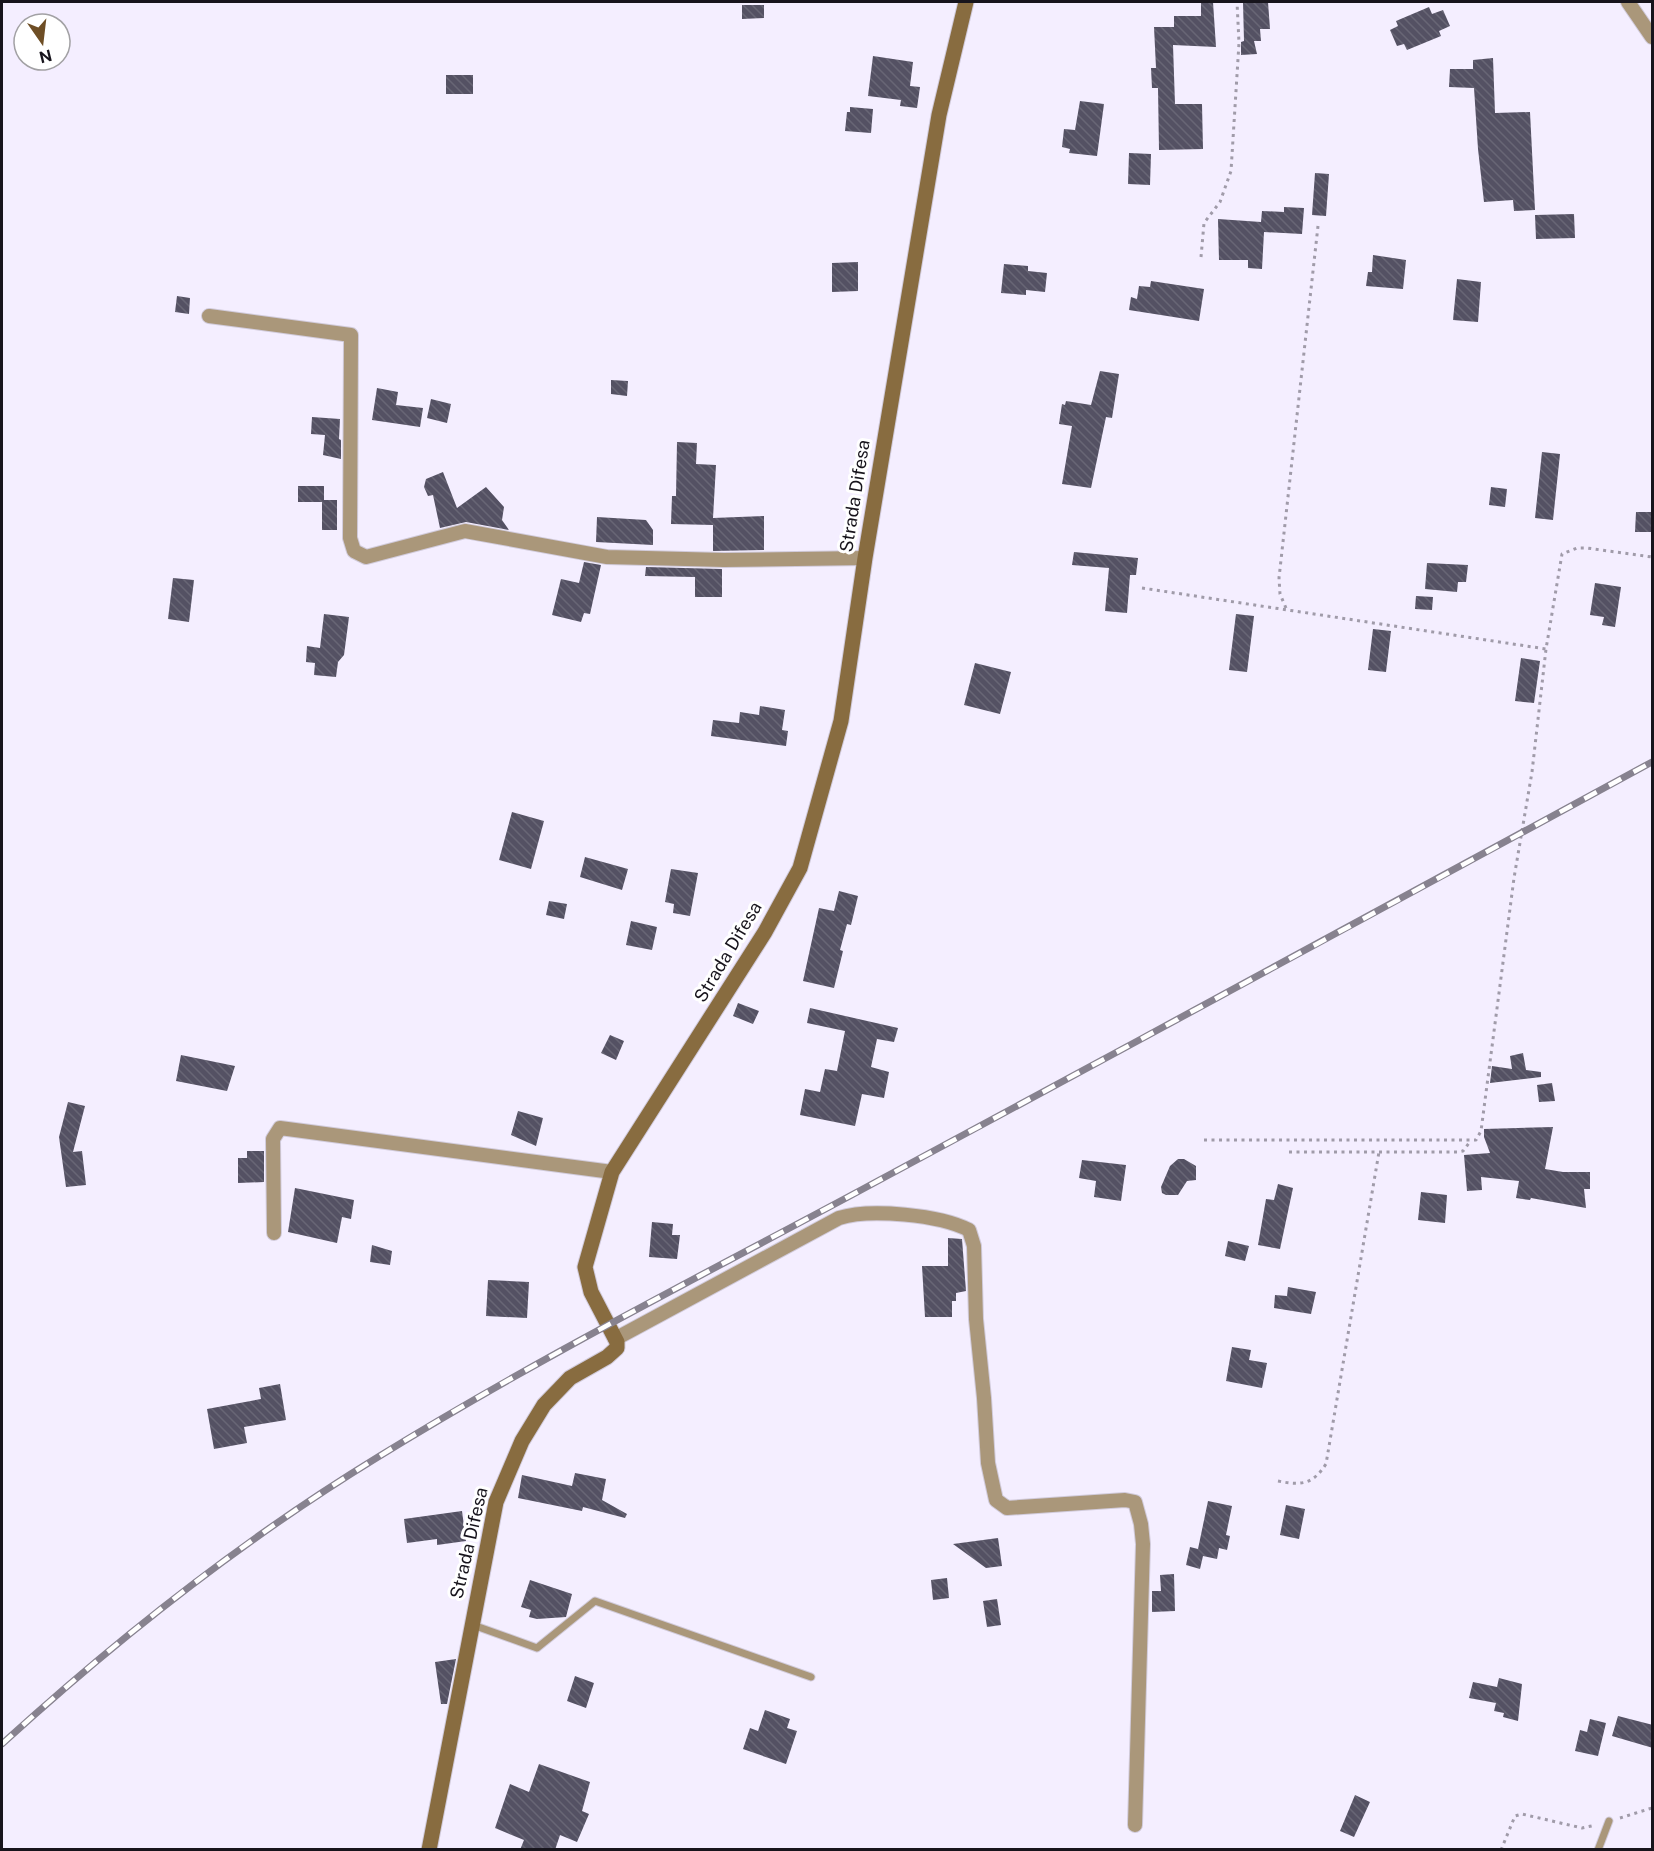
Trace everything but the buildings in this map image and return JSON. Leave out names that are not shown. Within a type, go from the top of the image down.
[{"type":"street","name":"Strada Difesa","points":[[429,1850],[496,1502],[522,1441],[544,1405],[562,1385],[614,1353],[617,1345],[591,1292],[585,1267],[612,1172],[765,932],[800,868],[841,721],[865,558],[939,115],[966,2]]},
{"type":"street","points":[[1628,2],[1653,37]]},
{"type":"street","points":[[210,316],[351,335],[350,538],[354,551],[366,557],[465,531],[607,557],[724,560],[865,558]]},
{"type":"street","points":[[274,1233],[273,1139],[280,1128],[612,1172]]},
{"type":"street","points":[[615,1339],[846,1216],[878,1212],[941,1220],[969,1230],[974,1246],[976,1319],[984,1398],[987,1463],[996,1500],[1007,1508],[1125,1500],[1135,1502],[1138,1510],[1143,1544],[1135,1826]]},
{"type":"lane","points":[[471,1624],[537,1648],[595,1601],[812,1677]]},
{"type":"lane","points":[[1598,1850],[1609,1821]]},
{"type":"path","points":[[1201,257],[1204,223],[1220,202],[1231,171],[1239,43],[1237,2]]},
{"type":"path","points":[[1286,609],[1280,594],[1279,578],[1318,226]]},
{"type":"path","points":[[1204,1140],[1469,1142],[1476,1140],[1481,1131],[1513,890],[1532,772],[1546,649],[1562,554],[1577,548],[1587,548],[1653,557]]},
{"type":"path","points":[[1142,588],[1546,649]]},
{"type":"path","points":[[1288,1152],[1458,1152],[1463,1151],[1469,1142]]},
{"type":"path","points":[[1278,1481],[1304,1483],[1317,1478],[1326,1464],[1379,1152]]},
{"type":"path","points":[[1501,1850],[1515,1816],[1522,1814],[1582,1828],[1653,1808]]},
{"type":"railway","points":[[2,1744],[137,1628],[231,1556],[328,1489],[437,1421],[618,1320],[1652,762]]}]
